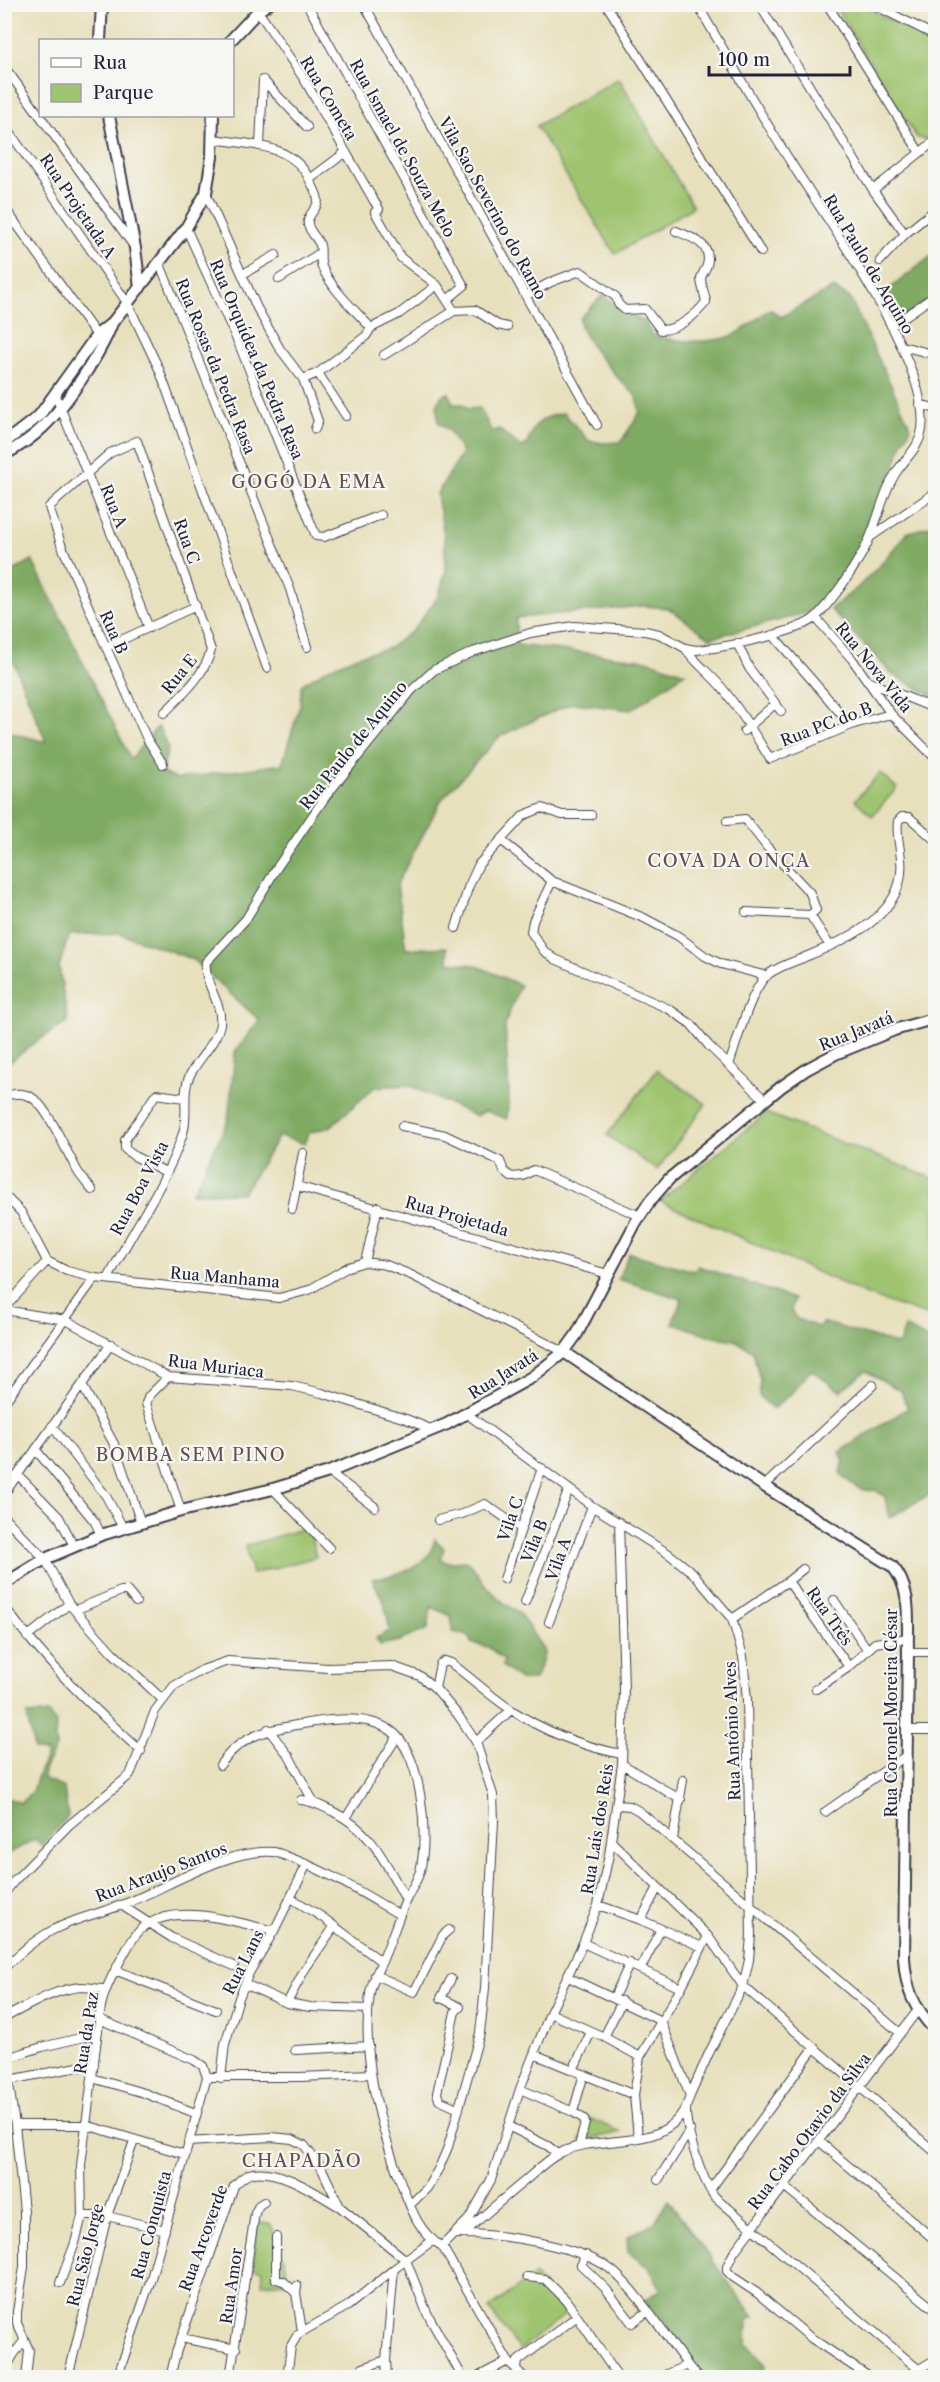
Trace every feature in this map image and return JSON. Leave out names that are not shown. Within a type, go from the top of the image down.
[{"type":"street","points":[[100,39],[102,4]]},
{"type":"street","points":[[232,39],[257,8],[268,4]]},
{"type":"street","name":"Rua Ismael de Souza Melo","points":[[307,4],[464,286],[447,300]]},
{"type":"street","name":"Vila Sao Severino do Ramo","points":[[364,4],[597,425]]},
{"type":"street","points":[[606,4],[760,252]]},
{"type":"street","name":"Rua Paulo de Aquino","points":[[219,1008],[205,972],[207,963],[246,919],[276,869],[326,796],[412,690],[435,670],[473,652],[530,633],[574,626],[645,631],[659,634],[685,648],[704,649],[773,635],[816,618],[854,568],[872,536],[891,480],[920,438],[923,428],[921,404],[902,346],[836,229],[799,175],[697,4]]},
{"type":"street","points":[[759,4],[873,190],[905,234]]},
{"type":"street","points":[[827,4],[920,153]]},
{"type":"street","points":[[872,4],[936,36]]},
{"type":"street","name":"Rua Cometa","points":[[257,8],[304,79],[379,209],[375,212],[401,258],[437,285],[454,311]]},
{"type":"street","points":[[4,66],[39,115]]},
{"type":"street","points":[[260,146],[263,80],[307,127]]},
{"type":"street","points":[[809,107],[819,101]]},
{"type":"street","points":[[41,117],[135,248]]},
{"type":"street","points":[[109,117],[135,248],[140,288]]},
{"type":"street","points":[[5,451],[33,422],[97,335],[112,323],[128,304],[186,228],[206,193],[213,139],[213,117]]},
{"type":"street","name":"Rua Projetada A","points":[[4,124],[128,304],[159,369],[267,668]]},
{"type":"street","points":[[213,139],[260,146],[288,154],[299,163],[310,179],[318,201],[310,215],[308,225],[321,247],[322,267],[371,328]]},
{"type":"street","points":[[873,190],[936,140]]},
{"type":"street","points":[[310,179],[346,152]]},
{"type":"street","points":[[206,193],[257,308],[280,349],[303,379],[318,421],[315,429]]},
{"type":"street","points":[[4,207],[104,345]]},
{"type":"street","points":[[880,261],[905,234],[936,209]]},
{"type":"street","name":"Rua Orquídea da Pedra Rasa","points":[[186,228],[238,342],[316,536],[324,537],[381,515]]},
{"type":"street","points":[[526,295],[550,282],[580,271],[616,297],[618,304],[625,310],[645,309],[661,330],[670,330],[700,309],[706,302],[701,277],[707,266],[709,255],[699,241],[676,231]]},
{"type":"street","points":[[279,279],[320,254]]},
{"type":"street","points":[[243,274],[276,255]]},
{"type":"street","name":"Rua Rosas da Pedra Rasa","points":[[160,264],[290,589],[307,647]]},
{"type":"street","points":[[303,379],[318,373],[366,336],[371,328],[399,314],[437,285]]},
{"type":"street","points":[[891,326],[934,297]]},
{"type":"street","points":[[384,355],[454,311],[475,310],[498,325],[507,327]]},
{"type":"street","points":[[5,451],[42,428],[60,407],[104,345],[112,323]]},
{"type":"street","points":[[902,346],[936,355]]},
{"type":"street","points":[[318,373],[346,416]]},
{"type":"street","name":"Rua A","points":[[55,394],[149,628]]},
{"type":"street","points":[[921,404],[936,409]]},
{"type":"street","name":"Rua C","points":[[86,474],[110,453],[137,441],[211,650]]},
{"type":"street","name":"Rua B","points":[[86,474],[49,507],[61,544],[106,647],[147,739],[163,764]]},
{"type":"street","points":[[872,536],[936,492]]},
{"type":"street","points":[[106,647],[196,606]]},
{"type":"street","name":"Rua Nova Vida","points":[[816,618],[852,659],[891,714],[936,759]]},
{"type":"street","points":[[773,635],[807,675],[818,684],[850,725]]},
{"type":"street","points":[[737,643],[749,668],[781,711]]},
{"type":"street","points":[[685,648],[694,662],[717,682],[732,700],[747,728],[775,704]]},
{"type":"street","name":"Rua E","points":[[164,713],[202,672],[209,661],[211,650]]},
{"type":"street","points":[[867,682],[936,709]]},
{"type":"street","name":"Rua PC do B","points":[[747,728],[770,759],[850,725],[891,714]]},
{"type":"street","points":[[456,928],[468,888],[479,864],[516,822],[532,810],[542,808],[562,814],[591,815]]},
{"type":"street","points":[[729,1065],[755,992],[767,976],[830,946],[867,925],[893,898],[902,866],[897,823],[902,817],[909,817],[936,841]]},
{"type":"street","points":[[727,821],[745,819],[767,847],[810,893],[816,910],[810,915],[746,912]]},
{"type":"street","points":[[501,840],[552,881],[644,918],[678,936],[705,956],[721,964],[767,976]]},
{"type":"street","points":[[552,881],[533,921],[531,932],[544,951],[555,959],[669,1010],[691,1024],[765,1100]]},
{"type":"street","points":[[810,915],[830,946]]},
{"type":"street","name":"Rua Boa Vista","points":[[108,1280],[124,1246],[166,1172],[183,1133],[186,1121],[185,1098],[190,1076],[217,1033],[220,1024],[219,1008]]},
{"type":"street","name":"Rua Javatá","points":[[4,1584],[45,1559],[101,1535],[181,1511],[273,1489],[329,1472],[433,1430],[467,1414],[532,1377],[564,1352],[640,1216],[669,1179],[765,1100],[807,1069],[835,1054],[894,1030],[936,1018]]},
{"type":"street","points":[[4,1096],[14,1093],[22,1094],[32,1097],[42,1107],[78,1172],[92,1190]]},
{"type":"street","points":[[166,1172],[134,1156],[125,1149],[124,1140],[156,1094],[185,1098]]},
{"type":"street","points":[[402,1126],[446,1135],[500,1161],[504,1171],[511,1177],[523,1176],[534,1170],[640,1216]]},
{"type":"street","points":[[292,1209],[303,1153]]},
{"type":"street","name":"Rua Projetada","points":[[297,1186],[378,1207],[608,1274]]},
{"type":"street","points":[[4,1195],[21,1212],[47,1261],[4,1309]]},
{"type":"street","points":[[378,1207],[365,1262],[386,1265],[411,1275],[564,1352]]},
{"type":"street","name":"Rua Manhama","points":[[47,1261],[67,1271],[95,1278],[279,1298],[309,1290],[348,1267],[365,1262]]},
{"type":"street","points":[[4,1402],[95,1278]]},
{"type":"street","name":"Rua Muriaca","points":[[4,1309],[66,1320],[168,1377],[292,1386],[406,1419],[433,1430]]},
{"type":"street","points":[[4,1494],[111,1344]]},
{"type":"street","name":"Rua Coronel Moreira César","points":[[564,1352],[764,1486],[892,1566],[901,1575],[905,1585],[908,1638],[904,1958],[910,1995],[918,2010],[936,2031]]},
{"type":"street","points":[[168,1377],[149,1396],[146,1403],[181,1511]]},
{"type":"street","points":[[82,1385],[114,1444],[141,1523]]},
{"type":"street","points":[[764,1486],[873,1385]]},
{"type":"street","name":"Rua Antônio Alves","points":[[467,1414],[592,1506],[669,1554],[693,1573],[732,1619],[743,1656],[747,1700],[749,1960],[743,1986],[709,2053],[686,2108]]},
{"type":"street","points":[[52,1426],[106,1496],[123,1528]]},
{"type":"street","points":[[36,1450],[94,1522],[101,1535]]},
{"type":"street","name":"Vila C","points":[[504,1579],[542,1467]]},
{"type":"street","points":[[329,1472],[375,1507]]},
{"type":"street","points":[[18,1475],[59,1517],[74,1546]]},
{"type":"street","points":[[273,1489],[329,1548]]},
{"type":"street","name":"Vila B","points":[[525,1602],[569,1489]]},
{"type":"street","points":[[438,1520],[462,1514],[485,1504],[520,1528]]},
{"type":"street","name":"Vila A","points":[[549,1622],[592,1506]]},
{"type":"street","points":[[4,1517],[45,1559],[69,1604],[112,1652],[163,1700]]},
{"type":"street","name":"Rua Laís dos Reis","points":[[442,2246],[460,2234],[488,2187],[520,2089],[550,2013],[568,1977],[598,1905],[611,1841],[622,1764],[624,1689],[619,1522]]},
{"type":"street","points":[[732,1619],[802,1569]]},
{"type":"street","name":"Rua Três","points":[[788,1581],[849,1667]]},
{"type":"street","points":[[75,1610],[121,1591],[127,1592],[136,1602]]},
{"type":"street","points":[[834,1600],[867,1649]]},
{"type":"street","points":[[27,1636],[69,1604]]},
{"type":"street","points":[[4,1606],[27,1636],[86,1702],[141,1751]]},
{"type":"street","points":[[816,1689],[849,1667],[867,1649],[881,1640],[908,1638]]},
{"type":"street","points":[[908,1652],[936,1652]]},
{"type":"street","points":[[4,1893],[69,1825],[130,1775],[155,1712],[163,1700],[174,1686],[202,1670],[228,1661],[328,1668],[392,1666],[420,1676],[435,1688],[458,1715],[476,1742],[493,1796],[493,1831],[483,2016],[459,2109],[439,2168],[427,2188],[410,2205]]},
{"type":"street","points":[[435,1688],[440,1664],[445,1661],[451,1663],[511,1710],[562,1736],[591,1747],[621,1754]]},
{"type":"street","points":[[476,1742],[511,1710]]},
{"type":"street","points":[[220,1766],[233,1750],[268,1729],[320,1721],[357,1719],[380,1724],[397,1737],[406,1749],[419,1792],[423,1854],[419,1874],[406,1900],[370,1990],[368,2009],[370,2074],[384,2130],[410,2205],[432,2241],[442,2246],[508,2361],[517,2374],[525,2378]]},
{"type":"street","points":[[268,1729],[289,1756],[313,1802]]},
{"type":"street","points":[[907,1730],[936,1730]]},
{"type":"street","points":[[346,1818],[397,1737]]},
{"type":"street","points":[[825,1812],[907,1755]]},
{"type":"street","points":[[622,1764],[681,1800]]},
{"type":"street","points":[[673,1839],[683,1780]]},
{"type":"street","points":[[301,1800],[313,1802],[346,1818],[367,1835],[406,1900]]},
{"type":"street","points":[[617,1805],[630,1806],[639,1811],[899,2032]]},
{"type":"street","points":[[611,1841],[708,1936],[743,1986],[936,2153]]},
{"type":"street","name":"Rua Araujo Santos","points":[[4,1968],[30,1944],[53,1930],[85,1915],[121,1905],[216,1862],[240,1856],[274,1852],[306,1864],[400,1915]]},
{"type":"street","name":"Rua Lans","points":[[221,2078],[225,2044],[232,2015],[249,1973],[291,1898],[306,1864]]},
{"type":"street","points":[[641,1920],[658,1887]]},
{"type":"street","points":[[291,1898],[382,1962]]},
{"type":"street","points":[[121,1905],[172,1938],[234,1966]]},
{"type":"street","points":[[598,1905],[641,1920],[702,1947]]},
{"type":"street","points":[[148,1924],[163,1918],[201,1915],[273,1931]]},
{"type":"street","name":"Rua da Paz","points":[[60,2283],[82,2216],[81,2164],[99,2019],[105,1989],[134,1938],[148,1924]]},
{"type":"street","points":[[287,2003],[305,1969],[334,1927]]},
{"type":"street","points":[[641,1968],[661,1929]]},
{"type":"street","points":[[375,1975],[414,1992],[443,1935],[449,1930]]},
{"type":"street","points":[[638,2138],[634,2095],[640,2057],[681,1988],[708,1936]]},
{"type":"street","points":[[583,1943],[681,1988]]},
{"type":"street","points":[[604,2037],[630,1963]]},
{"type":"street","points":[[115,1970],[216,2010]]},
{"type":"street","points":[[568,1977],[661,2021],[690,2096]]},
{"type":"street","points":[[452,1979],[441,1998],[460,2007],[455,2012],[437,2093],[439,2100],[459,2109]]},
{"type":"street","points":[[245,1984],[287,2003],[310,2007],[368,2009]]},
{"type":"street","points":[[4,2018],[64,1991],[81,1987],[105,1989]]},
{"type":"street","name":"Rua Cabo Otavio da Silva","points":[[871,2378],[811,2338],[757,2293],[733,2277],[727,2271],[728,2261],[899,2032],[918,2010]]},
{"type":"street","points":[[550,2013],[604,2037],[640,2057]]},
{"type":"street","points":[[99,2019],[194,2060],[203,2066],[207,2078],[370,2074]]},
{"type":"street","points":[[573,2070],[591,2032]]},
{"type":"street","points":[[26,2378],[28,2346],[17,2322],[25,2249],[15,2125],[5,2056],[97,2034]]},
{"type":"street","points":[[295,2050],[369,2046]]},
{"type":"street","points":[[710,2190],[814,2048]]},
{"type":"street","points":[[534,2054],[634,2095]]},
{"type":"street","points":[[9,2080],[94,2064]]},
{"type":"street","points":[[573,2112],[584,2074]]},
{"type":"street","points":[[92,2078],[144,2093],[195,2113]]},
{"type":"street","name":"Rua Conquista","points":[[117,2378],[150,2282],[195,2113],[207,2078]]},
{"type":"street","points":[[520,2089],[573,2112],[585,2121],[579,2146]]},
{"type":"street","points":[[460,2234],[558,2154],[579,2146],[658,2133],[674,2126],[686,2108]]},
{"type":"street","points":[[686,2108],[700,2167],[710,2190],[722,2205],[918,2369]]},
{"type":"street","points":[[15,2125],[86,2125],[184,2154]]},
{"type":"street","points":[[508,2126],[548,2146],[558,2154]]},
{"type":"street","points":[[658,2180],[690,2130]]},
{"type":"street","points":[[188,2142],[272,2137],[292,2139],[304,2145],[313,2155],[340,2207],[406,2260],[427,2313],[463,2378]]},
{"type":"street","name":"Rua São Jorge","points":[[68,2378],[107,2217],[134,2140]]},
{"type":"street","points":[[819,2141],[936,2241]]},
{"type":"street","name":"Rua Arcoverde","points":[[170,2378],[234,2186],[242,2178],[253,2173],[275,2175],[300,2184],[340,2207]]},
{"type":"street","points":[[785,2187],[936,2311]]},
{"type":"street","name":"Rua Amor","points":[[230,2378],[255,2213],[259,2205],[264,2202]]},
{"type":"street","points":[[82,2216],[107,2217],[165,2230]]},
{"type":"street","points":[[460,2234],[505,2237],[586,2255],[614,2272],[699,2378]]},
{"type":"street","points":[[276,2237],[276,2279],[297,2290],[302,2331]]},
{"type":"street","points":[[287,2378],[291,2346],[302,2331],[348,2306],[432,2241]]},
{"type":"street","points":[[586,2255],[581,2265],[606,2289],[632,2323],[647,2312]]},
{"type":"street","points":[[387,2378],[386,2360],[394,2269]]},
{"type":"street","points":[[527,2277],[545,2279],[566,2300],[620,2378]]},
{"type":"street","points":[[517,2374],[518,2361],[576,2317]]},
{"type":"street","points":[[182,2338],[236,2349]]},
{"type":"street","points":[[4,2371],[24,2341]]},
{"type":"street","points":[[4,2344],[14,2354]]},
{"type":"street","points":[[904,2378],[936,2359]]},
{"type":"street","points":[[363,2368],[386,2360]]},
{"type":"street","points":[[475,2378],[508,2361]]},
{"type":"street","points":[[658,2378],[687,2365]]},
{"type":"green space","points":[[834,5],[860,5],[935,42],[935,132],[928,139],[917,138]]},
{"type":"green space","points":[[619,78],[693,207],[615,254],[536,126]]},
{"type":"green space","points":[[935,253],[935,295],[903,317],[887,312],[883,294]]},
{"type":"green space","points":[[833,288],[850,298],[911,428],[903,442],[875,524],[854,568],[822,609],[710,638],[668,608],[644,606],[516,618],[517,645],[647,660],[685,673],[631,710],[572,703],[500,736],[442,799],[397,884],[406,949],[447,947],[449,962],[475,965],[520,985],[505,1024],[509,1094],[507,1119],[485,1111],[475,1116],[408,1085],[375,1087],[330,1127],[308,1133],[305,1144],[279,1136],[243,1193],[192,1193],[228,1121],[235,1052],[259,1020],[192,959],[119,933],[69,935],[59,967],[68,1022],[37,1041],[5,1066],[5,731],[46,742],[5,642],[5,576],[32,560],[131,759],[158,726],[168,747],[162,773],[177,779],[282,764],[300,705],[301,685],[327,669],[357,656],[389,648],[413,630],[438,597],[446,570],[444,536],[437,494],[462,453],[450,432],[438,422],[437,407],[441,396],[449,393],[453,404],[463,404],[468,409],[480,408],[492,432],[498,429],[522,447],[527,444],[533,430],[540,422],[550,416],[564,413],[589,441],[621,442],[640,412],[637,397],[593,349],[580,326],[580,318],[604,294],[623,314],[645,321],[652,335],[681,341],[703,341],[735,335],[770,309],[781,317]]},
{"type":"green space","points":[[936,524],[935,697],[893,675],[830,609],[857,588],[907,533]]},
{"type":"green space","points":[[880,773],[897,788],[872,816],[855,800]]},
{"type":"green space","points":[[657,1070],[706,1104],[657,1170],[607,1135]]},
{"type":"green space","points":[[766,1113],[935,1179],[935,1318],[867,1295],[660,1201]]},
{"type":"green space","points":[[629,1253],[694,1271],[698,1266],[794,1299],[791,1311],[797,1319],[818,1327],[823,1322],[899,1345],[905,1327],[935,1343],[935,1491],[889,1518],[885,1497],[875,1490],[864,1490],[855,1486],[840,1473],[844,1461],[840,1452],[908,1408],[901,1391],[866,1371],[840,1391],[811,1370],[794,1391],[773,1409],[759,1396],[760,1380],[753,1351],[735,1340],[714,1337],[672,1323],[682,1299],[618,1279]]},
{"type":"green space","points":[[308,1527],[316,1557],[252,1574],[245,1546]]},
{"type":"green space","points":[[435,1539],[444,1548],[441,1560],[469,1561],[486,1586],[520,1614],[545,1652],[535,1680],[520,1680],[502,1666],[504,1660],[488,1647],[471,1643],[469,1636],[453,1632],[451,1616],[431,1607],[428,1629],[400,1641],[380,1645],[376,1638],[390,1631],[384,1602],[372,1579],[394,1575],[415,1566],[428,1555]]},
{"type":"green space","points":[[48,1713],[56,1723],[57,1745],[44,1770],[43,1779],[64,1788],[68,1816],[42,1846],[35,1839],[5,1856],[5,1797],[21,1803],[32,1791],[47,1753],[34,1750],[27,1715]]},
{"type":"green space","points":[[589,2118],[621,2132],[581,2141]]},
{"type":"green space","points":[[668,2200],[754,2317],[748,2319],[747,2344],[766,2365],[760,2375],[703,2377],[644,2301],[661,2289],[649,2268],[628,2252],[627,2237],[654,2223]]},
{"type":"green space","points":[[257,2223],[271,2224],[286,2264],[288,2282],[262,2284],[263,2270],[253,2268]]},
{"type":"green space","points":[[534,2275],[566,2314],[520,2350],[489,2309]]},
{"type":"district","name":"GOGÓ DA EMA","points":[[309,482]]},
{"type":"district","name":"COVA DA ONÇA","points":[[729,861]]},
{"type":"district","name":"BOMBA SEM PINO","points":[[191,1455]]},
{"type":"district","name":"CHAPADÃO","points":[[302,2161]]}]
